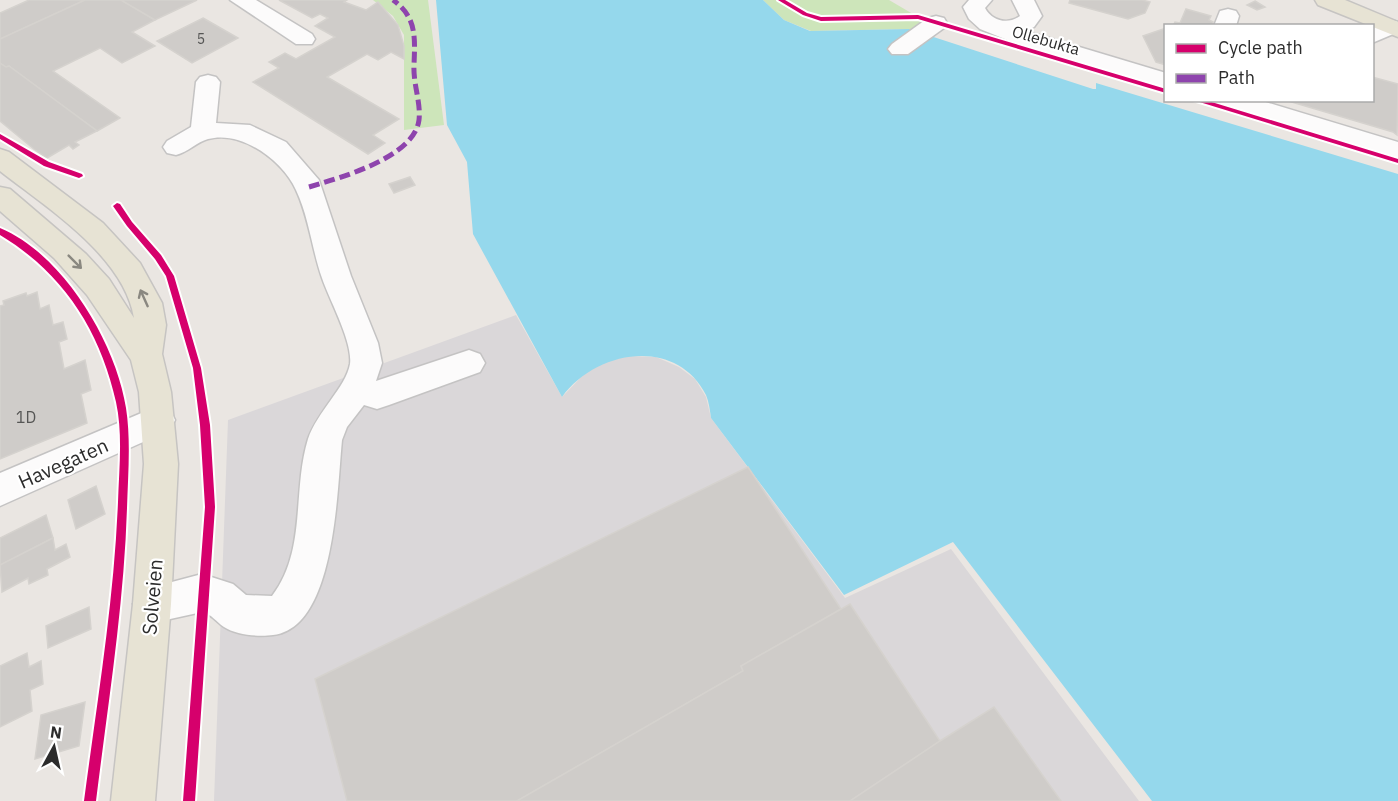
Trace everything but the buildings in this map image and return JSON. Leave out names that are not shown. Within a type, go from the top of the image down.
[{"type":"main road","points":[[1326,0],[1373,24]]},
{"type":"main road","points":[[1352,0],[1387,31]]},
{"type":"main road","points":[[0,158],[93,230],[130,272],[147,303],[151,325],[146,354]]},
{"type":"main road","points":[[0,196],[74,261],[97,287],[129,339],[146,354]]},
{"type":"main road","name":"Solveien","points":[[133,801],[152,604],[161,474],[157,406],[146,354]]},
{"type":"street","points":[[241,0],[304,39]]},
{"type":"street","name":"Ollebukta","points":[[981,0],[974,10],[977,17],[988,24],[1034,42],[1164,80]]},
{"type":"street","name":"Ollebukta","points":[[988,24],[1017,27],[1026,24],[1023,5]]},
{"type":"street","name":"Ollebukta","points":[[1023,5],[1071,53]]},
{"type":"street","points":[[900,49],[936,23]]},
{"type":"street","points":[[203,131],[208,82]]},
{"type":"street","points":[[1238,102],[1398,151]]},
{"type":"street","points":[[152,604],[202,593],[219,597],[238,614],[274,616],[285,611],[298,593],[310,559],[324,440],[334,419],[357,390],[366,363],[362,343],[336,276],[309,187],[277,148],[241,131],[203,131],[176,147]]},
{"type":"street","points":[[357,390],[377,394],[469,363]]},
{"type":"street","name":"Havegaten","points":[[0,490],[157,406]]},
{"type":"shaded area","points":[[516,315],[562,397],[589,369],[610,360],[629,356],[656,357],[679,367],[695,379],[706,397],[711,418],[845,598],[951,549],[1139,801],[214,801],[228,420]]},
{"type":"green space","points":[[373,0],[428,0],[444,125],[404,130],[404,35],[393,16]]},
{"type":"green space","points":[[763,0],[889,0],[918,17],[930,37],[909,29],[811,31],[784,20]]},
{"type":"water","points":[[436,0],[763,0],[784,20],[810,31],[909,29],[1093,89],[1096,89],[1096,83],[1398,174],[1398,801],[1152,801],[953,542],[844,595],[711,418],[706,395],[693,376],[676,364],[656,357],[636,356],[615,360],[577,381],[562,397],[473,234],[467,162],[447,125]]},
{"type":"marked path","points":[[309,187],[360,170],[385,158],[405,143],[417,127],[419,115],[413,76],[414,27],[404,7],[393,0]]},
{"type":"cycle path","points":[[781,0],[805,14],[821,19],[918,17],[1164,90]]},
{"type":"cycle path","points":[[1203,102],[1398,161]]},
{"type":"cycle path","points":[[0,136],[47,164],[79,176]]},
{"type":"cycle path","points":[[117,206],[129,224],[158,257],[170,276],[197,368],[205,425],[210,507],[189,801]]},
{"type":"cycle path","points":[[0,231],[23,245],[44,262],[79,304],[105,353],[121,404],[124,447],[119,568],[90,801]]}]
